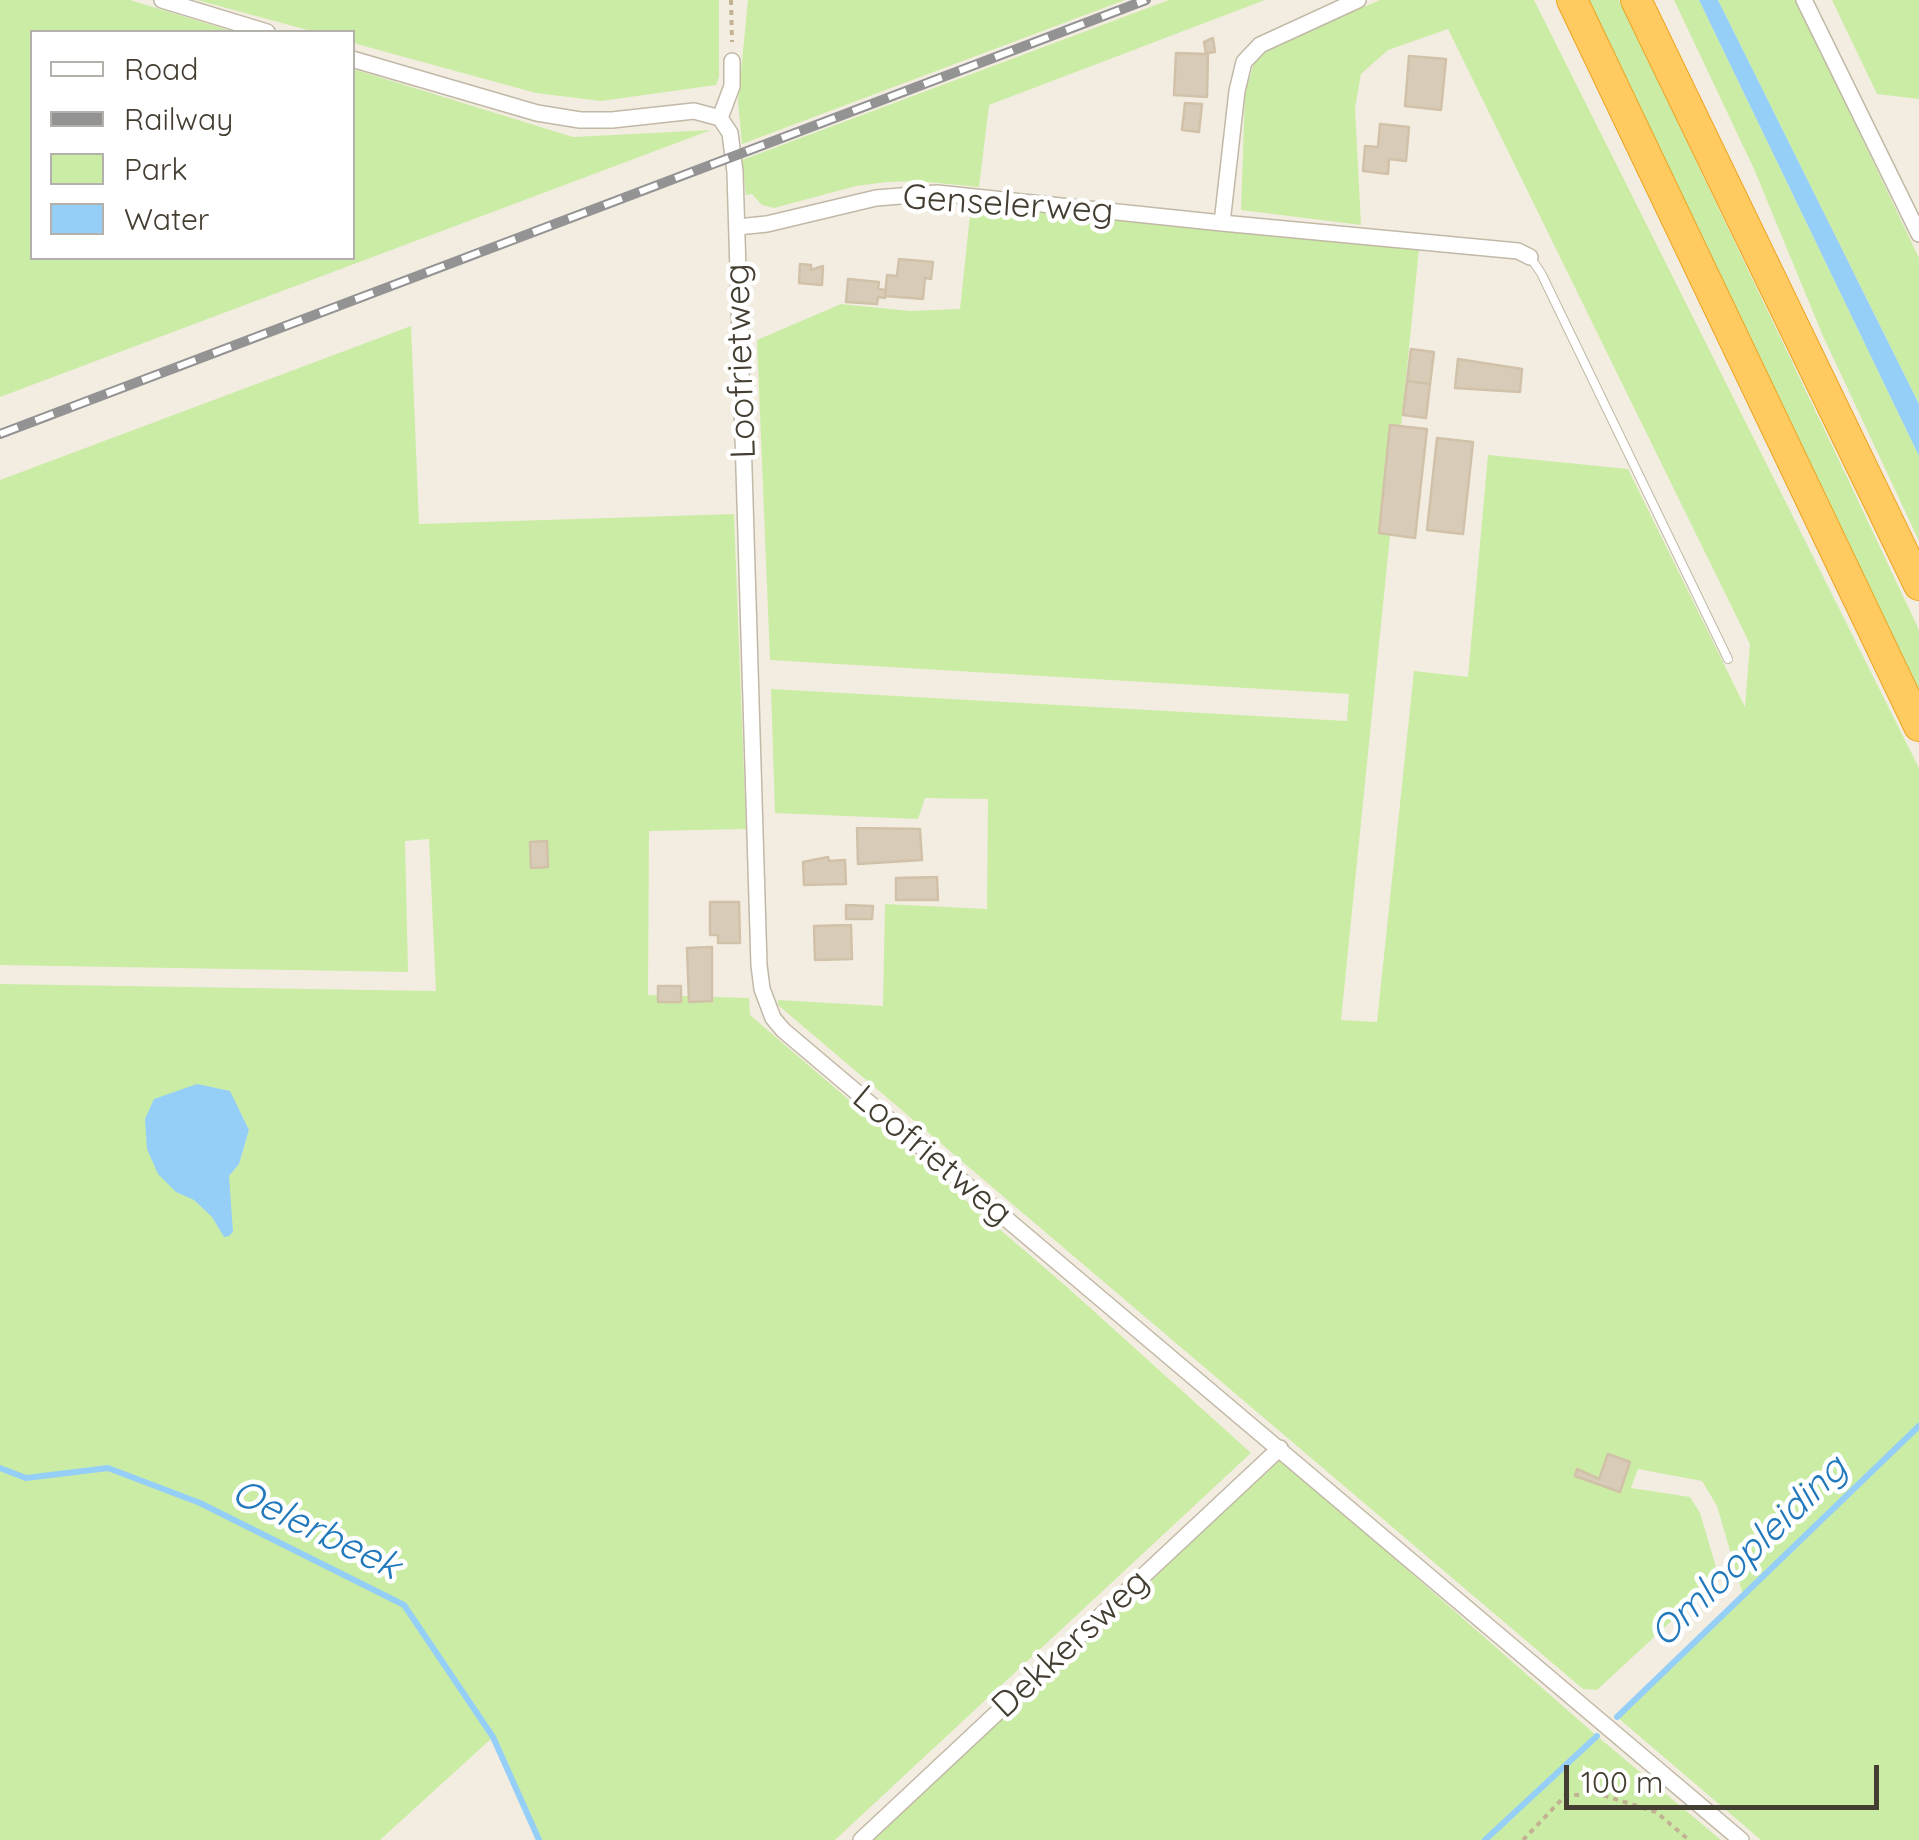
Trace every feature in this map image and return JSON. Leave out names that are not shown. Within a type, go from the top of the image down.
[{"type":"highway","points":[[1572,0],[1919,726]]},
{"type":"highway","points":[[1636,0],[1919,585]]},
{"type":"street","points":[[162,0],[260,30]]},
{"type":"street","points":[[1222,223],[1236,92],[1244,62],[1260,45],[1358,0]]},
{"type":"street","points":[[1804,0],[1919,234]]},
{"type":"street","points":[[355,60],[491,102],[580,120],[676,111],[720,118],[732,86],[732,62]]},
{"type":"street","name":"Loofrietweg","points":[[720,118],[730,133],[735,172],[760,965],[767,1007],[783,1030],[1742,1840]]},
{"type":"street","name":"Genselerweg","points":[[737,227],[876,198],[936,193],[1518,251],[1530,257]]},
{"type":"street","name":"Dekkersweg","points":[[862,1840],[1280,1448]]},
{"type":"lane","points":[[1530,257],[1728,659]]},
{"type":"path","points":[[731,0],[732,62]]},
{"type":"path","points":[[1523,1840],[1565,1796],[1596,1794],[1656,1812],[1690,1840]]},
{"type":"green space","points":[[0,0],[130,0],[228,30],[30,30],[30,260],[355,260],[355,70],[573,137],[711,130],[0,397]]},
{"type":"green space","points":[[197,0],[719,0],[719,77],[716,85],[601,101],[536,93],[355,44],[355,30],[308,30]]},
{"type":"green space","points":[[748,0],[1125,0],[742,144],[738,102]]},
{"type":"green space","points":[[1169,0],[1265,0],[989,105],[979,187],[887,182],[856,186],[774,208],[762,205],[752,194],[746,195],[742,160]]},
{"type":"green space","points":[[1380,0],[1534,0],[1919,768],[1919,1840],[1761,1840],[1617,1717],[1743,1595],[1717,1506],[1702,1481],[1638,1469],[1631,1488],[1690,1497],[1700,1513],[1719,1577],[1597,1690],[1583,1689],[778,1005],[778,1000],[883,1006],[885,904],[987,909],[988,799],[925,798],[918,819],[775,813],[771,689],[1347,721],[1349,694],[770,660],[757,340],[841,304],[910,311],[960,309],[971,206],[1419,249],[1341,1020],[1377,1022],[1414,671],[1468,677],[1488,455],[1628,469],[1745,707],[1750,644],[1448,29],[1388,50],[1361,74],[1355,108],[1361,225],[1241,210],[1245,93],[1254,63],[1294,37]]},
{"type":"green space","points":[[1587,0],[1619,0],[1847,477],[1919,630],[1919,698]]},
{"type":"green space","points":[[1674,0],[1699,0],[1919,456],[1919,541],[1823,336],[1754,169]]},
{"type":"green space","points":[[1718,0],[1796,0],[1919,258],[1919,404]]},
{"type":"green space","points":[[1832,0],[1919,0],[1919,99],[1877,94]]},
{"type":"green space","points":[[411,326],[419,524],[734,514],[746,829],[649,831],[648,995],[749,998],[750,1015],[1067,1287],[1251,1453],[835,1840],[539,1840],[492,1738],[380,1840],[0,1840],[0,984],[436,991],[429,839],[405,841],[408,972],[0,965],[0,480]],"holes":[[[230,1092],[249,1130],[239,1164],[229,1176],[224,1236],[213,1217],[194,1200]]]},
{"type":"green space","points":[[1281,1459],[1597,1736],[1721,1840],[869,1840]]},
{"type":"water","points":[[1699,0],[1718,0],[1919,404],[1919,456]]},
{"type":"water","points":[[197,1084],[230,1091],[249,1130],[239,1164],[229,1176],[233,1232],[224,1237],[212,1217],[158,1174],[147,1149],[145,1119],[154,1099]]},
{"type":"building","points":[[1213,38],[1215,52],[1208,53],[1207,97],[1174,95],[1176,53],[1206,54],[1204,42]]},
{"type":"building","points":[[1409,56],[1446,59],[1441,110],[1405,106]]},
{"type":"building","points":[[1185,103],[1202,104],[1199,132],[1182,130]]},
{"type":"building","points":[[1380,124],[1409,127],[1406,161],[1389,159],[1388,174],[1363,171],[1365,146],[1378,147]]},
{"type":"building","points":[[899,259],[933,262],[931,279],[925,278],[923,299],[885,296],[887,275],[897,276]]},
{"type":"building","points":[[800,264],[811,265],[811,270],[823,266],[822,285],[799,283]]},
{"type":"building","points":[[848,279],[879,282],[878,289],[886,290],[885,298],[878,297],[877,304],[846,302]]},
{"type":"building","points":[[1411,349],[1434,352],[1430,384],[1407,381]]},
{"type":"building","points":[[1458,359],[1522,369],[1520,392],[1455,388]]},
{"type":"building","points":[[1407,381],[1430,384],[1426,418],[1403,415]]},
{"type":"building","points":[[1390,425],[1427,429],[1415,538],[1379,533]]},
{"type":"building","points":[[1437,438],[1473,442],[1463,534],[1427,530]]},
{"type":"building","points":[[857,828],[920,829],[922,860],[858,864]]},
{"type":"building","points":[[547,841],[548,867],[531,868],[530,842]]},
{"type":"building","points":[[828,857],[829,861],[845,860],[846,884],[804,885],[803,862]]},
{"type":"building","points":[[937,877],[938,900],[896,900],[896,878]]},
{"type":"building","points":[[710,902],[739,902],[740,943],[718,943],[718,935],[710,935]]},
{"type":"building","points":[[846,905],[873,906],[872,919],[846,919]]},
{"type":"building","points":[[851,925],[852,959],[815,960],[814,926]]},
{"type":"building","points":[[712,947],[712,1001],[689,1002],[687,948]]},
{"type":"building","points":[[658,986],[681,986],[681,1002],[658,1002]]},
{"type":"building","points":[[1608,1454],[1630,1462],[1620,1492],[1575,1476],[1577,1469],[1599,1479]]},
{"type":"waterway","name":"Omloopleiding","points":[[1617,1717],[1919,1426]]},
{"type":"waterway","name":"Oelerbeek","points":[[0,1468],[26,1478],[108,1468],[200,1503],[404,1605],[493,1737],[539,1840]]},
{"type":"waterway","name":"Omloopleiding","points":[[1485,1840],[1597,1736]]},
{"type":"railway","points":[[0,434],[1146,0]]}]
